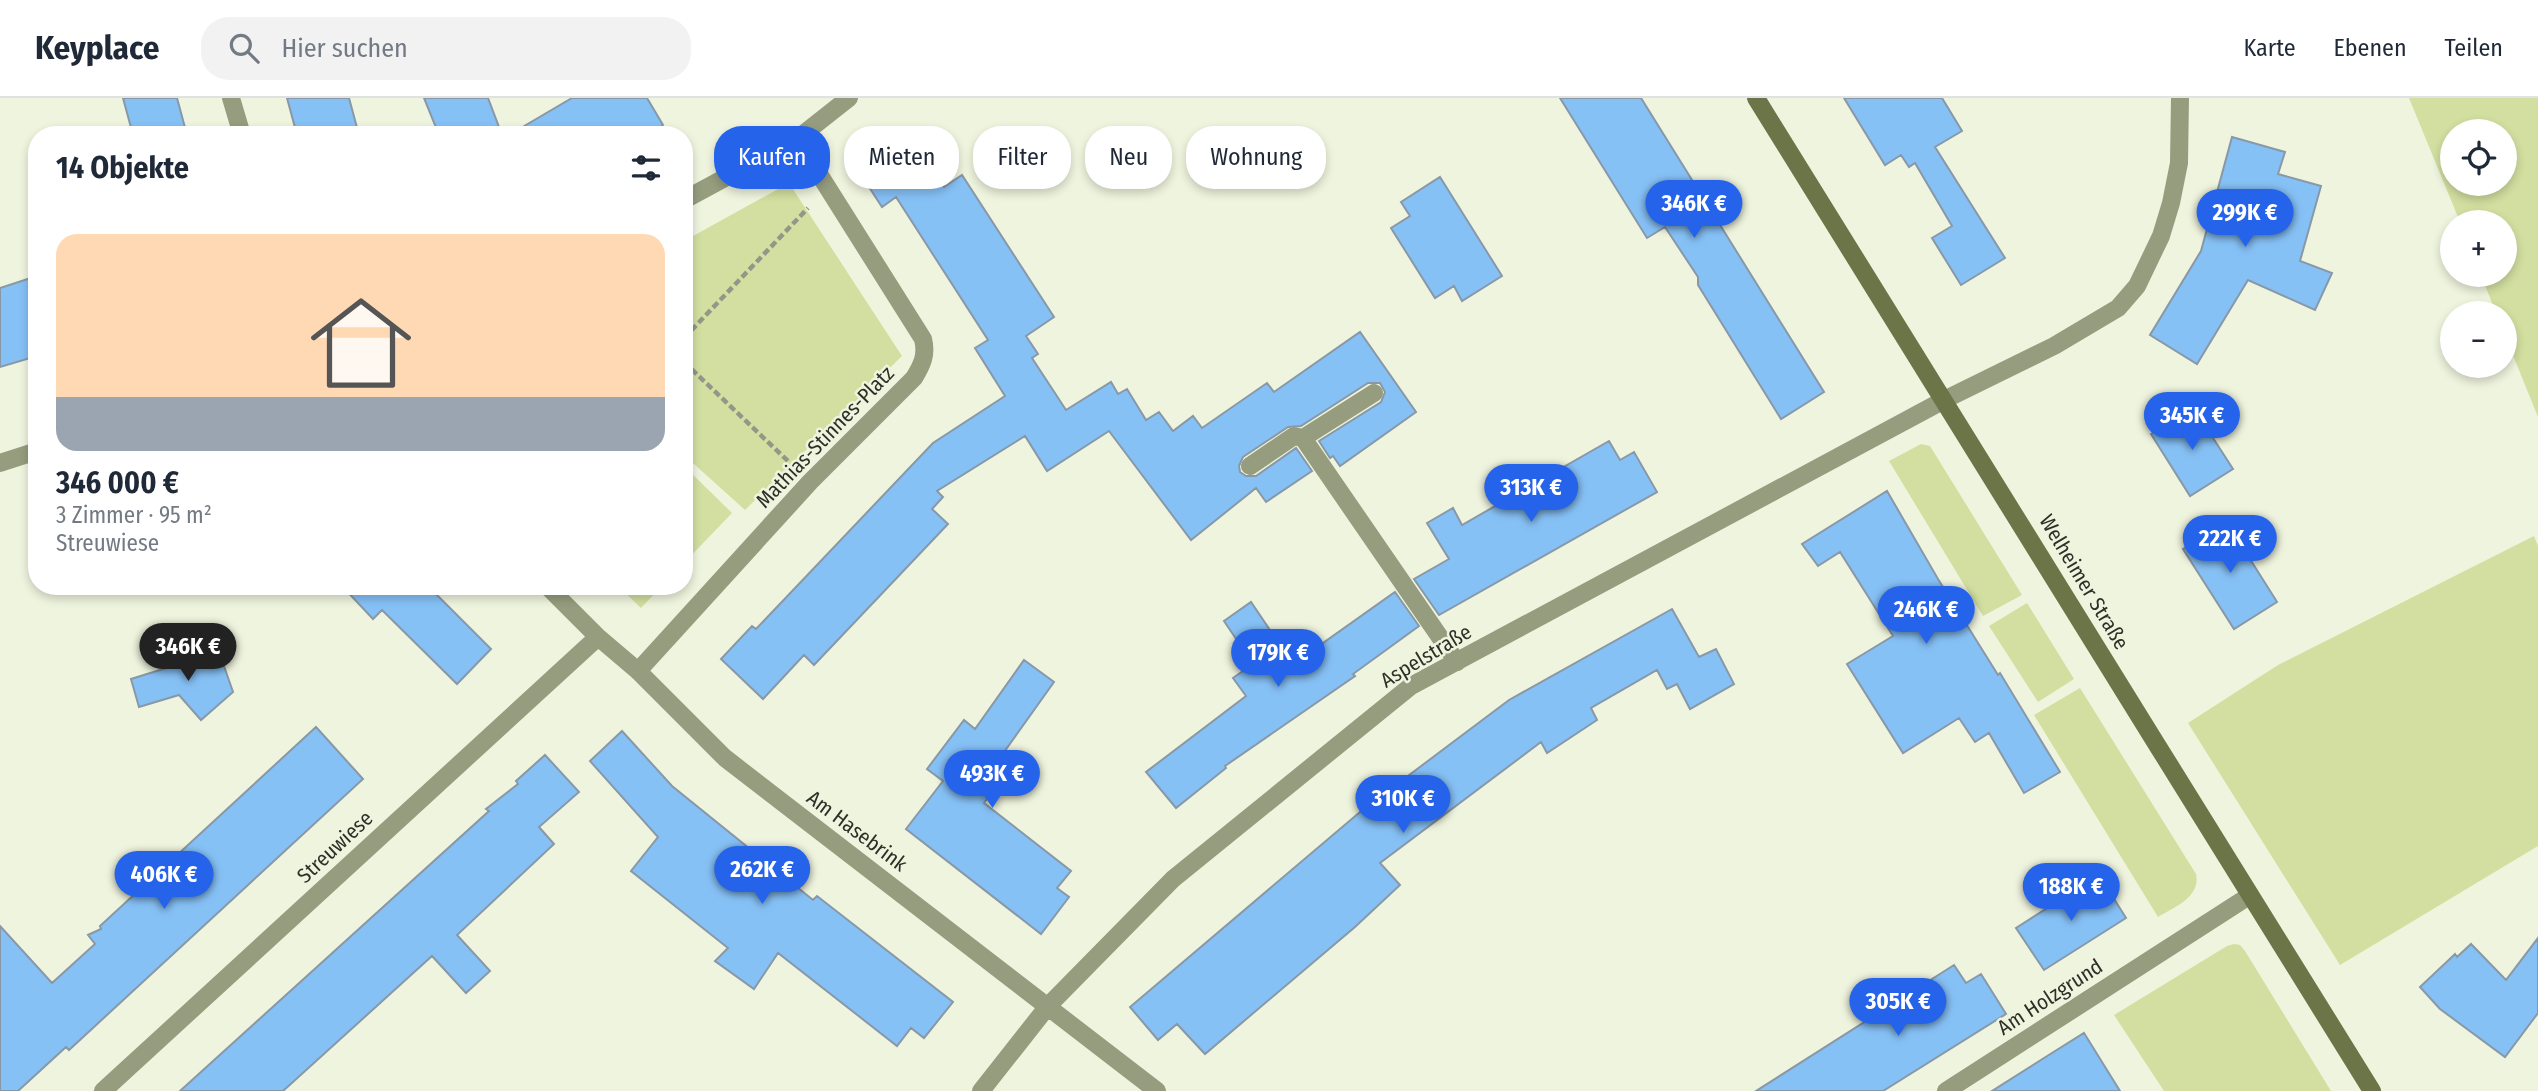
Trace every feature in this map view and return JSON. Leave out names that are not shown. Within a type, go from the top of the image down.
[{"type":"street","points":[[231,98],[239,126]]},
{"type":"street","points":[[813,126],[849,98]]},
{"type":"street","name":"Welheimer Straße","points":[[1756,98],[1946,399],[2249,896],[2372,1091]]},
{"type":"street","name":"Aspelstraße","points":[[981,1091],[1048,1006],[1173,879],[1411,686],[1946,399],[2054,346],[2118,308],[2137,286],[2161,236],[2171,204],[2179,163],[2180,98]]},
{"type":"street","points":[[693,195],[714,184]]},
{"type":"street","name":"Mathias-Stinnes-Platz","points":[[638,671],[810,482],[915,378],[923,362],[926,348],[923,339],[829,189]]},
{"type":"street","points":[[1303,438],[1374,393]]},
{"type":"street","points":[[1250,466],[1294,436],[1303,438],[1457,662]]},
{"type":"street","points":[[0,463],[28,454]]},
{"type":"street","name":"Am Hasebrink","points":[[556,595],[598,637],[638,671],[725,758],[1157,1091]]},
{"type":"street","name":"Streuwiese","points":[[103,1091],[598,637]]},
{"type":"street","name":"Am Holzgrund","points":[[1946,1091],[2249,896]]},
{"type":"path","points":[[693,329],[826,189]]},
{"type":"path","points":[[693,371],[810,482]]},
{"type":"green space","points":[[2409,98],[2538,98],[2538,417],[2517,365],[2517,301],[2491,301],[2486,287],[2517,287],[2517,210],[2455,210],[2449,196],[2517,196],[2517,119],[2440,119],[2440,173]]},
{"type":"green space","points":[[778,189],[793,189],[902,356],[745,510],[693,463],[693,236]]},
{"type":"green space","points":[[1921,444],[1930,446],[2022,595],[1983,616],[1889,461]]},
{"type":"green space","points":[[693,475],[732,513],[693,554]]},
{"type":"green space","points":[[2534,536],[2538,546],[2538,846],[2340,965],[2188,723],[2278,665]]},
{"type":"green space","points":[[627,595],[653,595],[641,608]]},
{"type":"green space","points":[[2027,603],[2074,679],[2038,702],[1989,626]]},
{"type":"green space","points":[[2080,688],[2196,874],[2195,889],[2191,895],[2158,917],[2034,715]]},
{"type":"green space","points":[[2234,944],[2240,945],[2245,951],[2331,1091],[2164,1091],[2114,1015]]},
{"type":"building","points":[[123,98],[177,98],[185,126],[131,126]]},
{"type":"building","points":[[287,98],[349,98],[357,126],[295,126]]},
{"type":"building","points":[[424,98],[488,98],[499,126],[435,126]]},
{"type":"building","points":[[572,98],[647,98],[663,125],[661,126],[524,126]]},
{"type":"building","points":[[1560,98],[1641,98],[1824,392],[1781,419],[1698,285],[1698,277],[1665,227],[1647,238]]},
{"type":"building","points":[[1844,98],[1942,98],[1962,131],[1935,147],[2005,258],[1961,285],[1932,238],[1952,226],[1915,163],[1909,167],[1901,155],[1885,165]]},
{"type":"building","points":[[2232,137],[2285,152],[2278,174],[2321,186],[2300,261],[2332,273],[2315,310],[2248,280],[2197,364],[2150,335],[2201,251]]},
{"type":"building","points":[[962,175],[1054,317],[1026,336],[1038,354],[1032,358],[1066,410],[1111,382],[1118,394],[1127,389],[1146,420],[1159,412],[1173,431],[1193,416],[1202,428],[1267,383],[1274,392],[1360,332],[1416,412],[1340,466],[1333,456],[1330,458],[1319,441],[1381,402],[1385,392],[1380,383],[1368,383],[1301,426],[1288,427],[1243,457],[1239,466],[1240,472],[1246,476],[1256,476],[1296,448],[1312,471],[1266,502],[1256,488],[1191,540],[1109,431],[1047,471],[1025,436],[937,491],[943,497],[932,509],[948,524],[814,665],[804,655],[763,699],[721,659],[752,626],[756,629],[933,443],[1005,396],[975,348],[988,340],[896,197],[882,207],[870,189],[959,189],[959,177]]},
{"type":"building","points":[[1440,177],[1502,276],[1462,301],[1454,286],[1435,298],[1391,228],[1410,216],[1401,202]]},
{"type":"building","points":[[28,279],[28,359],[0,367],[0,288]]},
{"type":"building","points":[[2193,407],[2233,469],[2190,496],[2151,434]]},
{"type":"building","points":[[1609,441],[1620,460],[1634,452],[1657,492],[1439,615],[1414,579],[1449,559],[1427,523],[1453,508],[1462,525]]},
{"type":"building","points":[[1887,491],[1938,579],[1998,675],[2000,673],[2060,772],[2024,793],[1989,733],[1975,742],[1959,718],[1903,753],[1847,664],[1893,636],[1840,552],[1818,566],[1802,544]]},
{"type":"building","points":[[2226,521],[2277,602],[2234,629],[2183,549]]},
{"type":"building","points":[[1395,592],[1419,626],[1353,674],[1355,676],[1225,766],[1226,768],[1176,808],[1146,772],[1246,696],[1233,678],[1253,664],[1224,621],[1251,602],[1280,645],[1300,631],[1313,650]]},
{"type":"building","points":[[350,595],[437,595],[491,649],[457,684],[382,610],[373,619]]},
{"type":"building","points":[[1672,609],[1699,657],[1716,649],[1734,684],[1690,709],[1677,684],[1667,689],[1657,670],[1591,708],[1597,720],[1547,753],[1541,742],[1380,863],[1400,885],[1355,927],[1205,1054],[1177,1024],[1158,1040],[1130,1007],[1360,812],[1509,700]]},
{"type":"building","points":[[217,646],[233,692],[201,720],[179,695],[139,707],[131,679],[189,661],[188,656]]},
{"type":"building","points":[[1024,660],[1054,682],[1002,755],[1014,764],[984,803],[1071,871],[1057,888],[1069,897],[1041,934],[906,829],[943,781],[927,769],[964,720],[975,729]]},
{"type":"building","points":[[316,727],[363,779],[69,1050],[66,1047],[18,1091],[0,1091],[0,926],[52,983],[95,944],[88,935],[101,929],[100,926]]},
{"type":"building","points":[[622,731],[672,786],[813,900],[817,896],[953,1002],[924,1038],[911,1028],[897,1046],[778,953],[754,989],[715,961],[728,948],[631,871],[658,837],[590,761]]},
{"type":"building","points":[[545,755],[579,792],[539,827],[554,844],[457,935],[490,971],[466,993],[432,956],[283,1091],[180,1091],[489,811],[486,809],[518,784],[516,781]]},
{"type":"building","points":[[2099,875],[2126,918],[2044,970],[2016,928]]},
{"type":"building","points":[[2538,938],[2538,1013],[2505,1057],[2440,1009],[2420,987],[2455,954],[2457,957],[2471,944],[2506,980]]},
{"type":"building","points":[[1954,965],[1966,983],[1981,974],[2006,1014],[1883,1091],[1756,1091]]},
{"type":"building","points":[[2084,1033],[2120,1091],[1992,1091],[2044,1058]]}]
